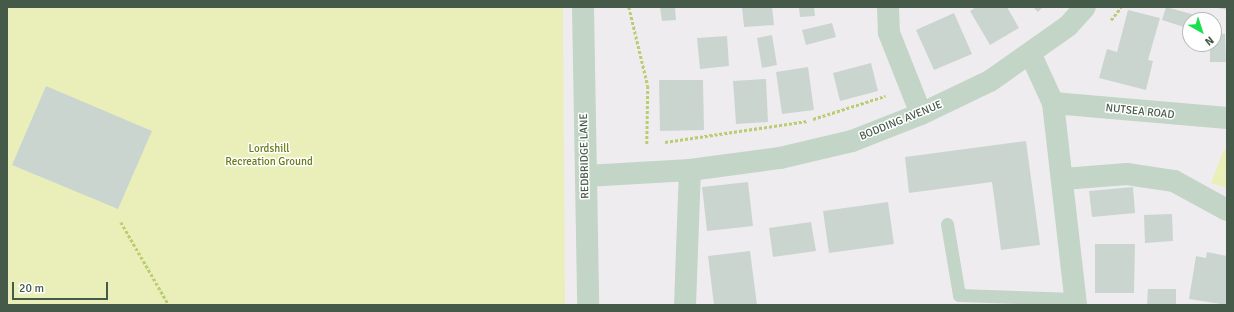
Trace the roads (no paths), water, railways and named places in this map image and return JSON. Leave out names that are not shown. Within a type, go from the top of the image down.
[{"type":"street","name":"REDBRIDGE LANE","points":[[583,7],[588,305]]},
{"type":"street","points":[[888,7],[889,33],[921,114]]},
{"type":"street","name":"BODDING AVENUE","points":[[586,176],[646,174],[690,170],[780,158],[852,141],[921,114],[990,81],[1031,54],[1068,26],[1084,7]]},
{"type":"street","points":[[1031,54],[1053,103],[1076,302]]},
{"type":"street","name":"NUTSEA ROAD","points":[[1053,103],[1227,118]]},
{"type":"street","points":[[685,305],[690,170]]},
{"type":"street","points":[[1062,179],[1127,174],[1174,181],[1227,210]]},
{"type":"lane","points":[[947,224],[959,295],[1076,302]]},
{"type":"park label","name":"Lordshill Recreation Ground","points":[[269,156]]}]
